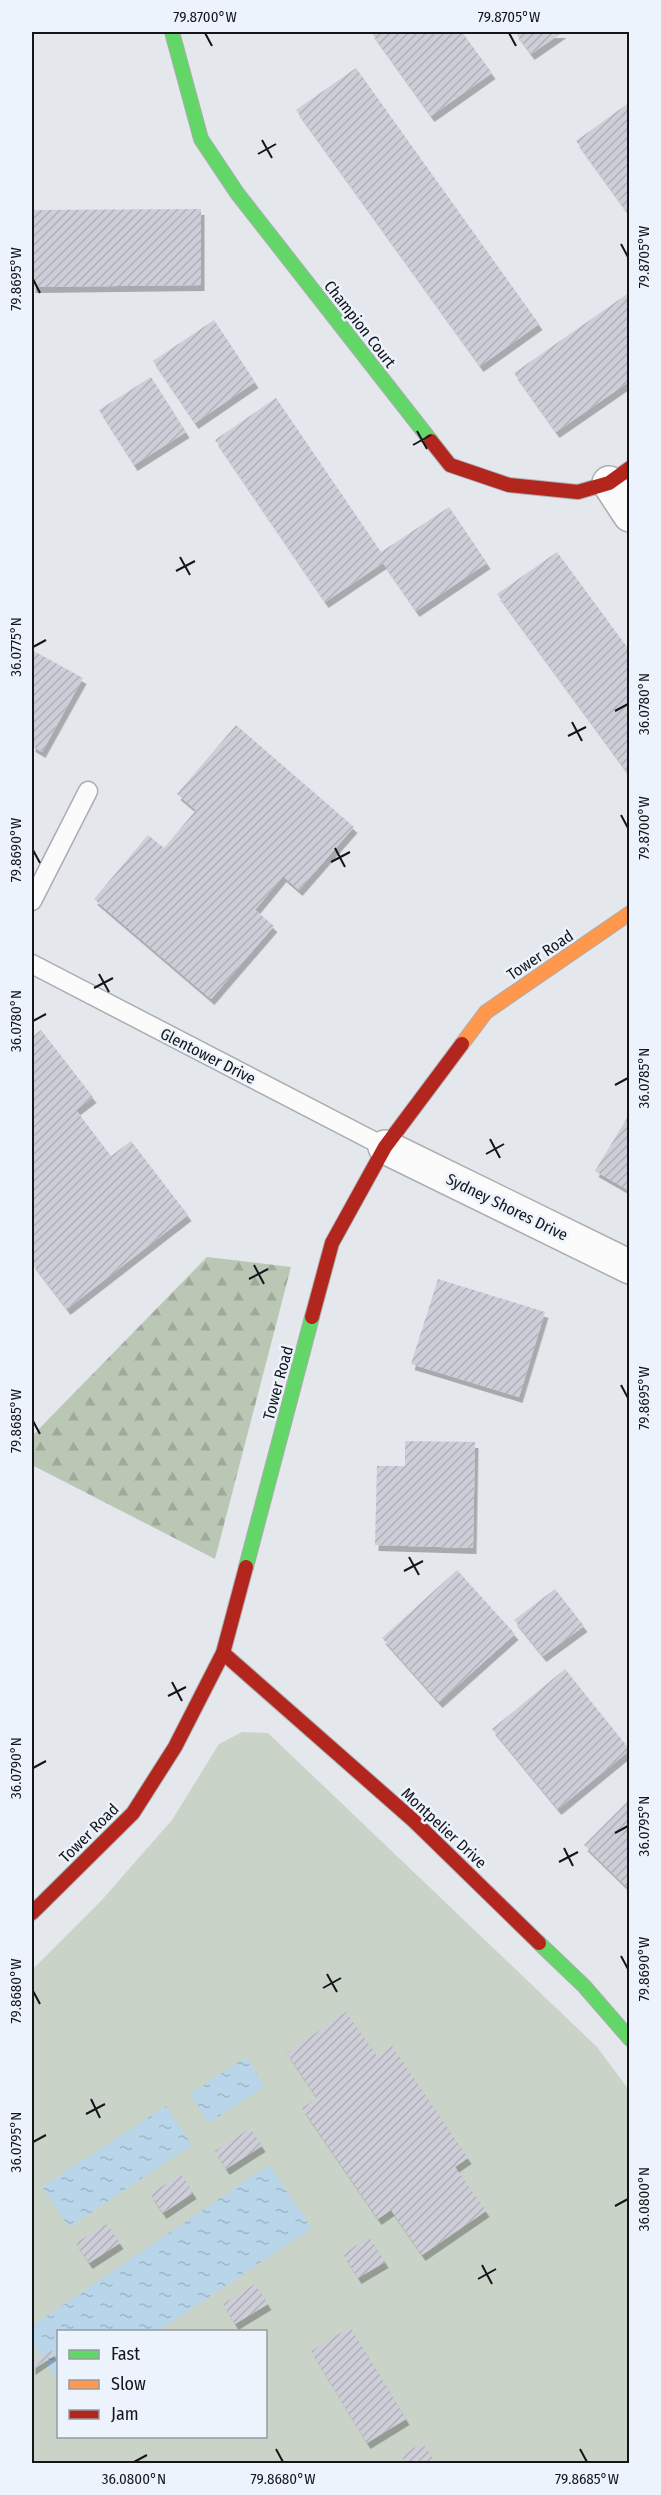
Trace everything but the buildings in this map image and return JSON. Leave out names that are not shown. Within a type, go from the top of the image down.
[{"type":"street","name":"Champion Court","points":[[172,32],[201,139],[237,193],[450,465],[509,485],[578,492],[619,476]]},
{"type":"street","points":[[619,476],[630,515]]},
{"type":"street","name":"Tower Road","points":[[32,1913],[132,1813],[175,1747],[223,1653],[332,1243],[385,1147],[486,1012],[630,913]]},
{"type":"street","name":"Sydney Shores Drive","points":[[385,1147],[630,1267]]},
{"type":"street","name":"Montpelier Drive","points":[[223,1653],[414,1821],[584,1986],[630,2040]]},
{"type":"lane","points":[[32,901],[88,791]]},
{"type":"lane","name":"Glentower Drive","points":[[32,964],[385,1147]]},
{"type":"green space","points":[[207,1257],[291,1267],[215,1559],[32,1465],[32,1436]]},
{"type":"shaded area","points":[[242,1732],[268,1733],[597,2047],[629,2090],[629,2463],[32,2464],[32,1970],[101,1901],[172,1820],[219,1744]]},
{"type":"water","points":[[246,2057],[265,2086],[209,2123],[190,2094]]},
{"type":"water","points":[[166,2106],[192,2145],[69,2227],[42,2187]]},
{"type":"water","points":[[269,2165],[312,2228],[159,2330],[57,2330],[57,2380],[32,2342],[32,2326]]},
{"type":"traffic: fast","points":[[172,32],[201,139],[237,193],[431,441]]},
{"type":"traffic: fast","points":[[246,1567],[312,1317]]},
{"type":"traffic: fast","points":[[539,1943],[584,1986],[630,2039]]},
{"type":"traffic: slow","points":[[462,1044],[486,1012],[630,913]]},
{"type":"traffic: jam","points":[[431,441],[450,465],[509,485],[578,492],[609,483],[630,468]]},
{"type":"traffic: jam","points":[[312,1317],[332,1243],[385,1147],[462,1044]]},
{"type":"traffic: jam","points":[[32,1913],[133,1813],[175,1747],[223,1653],[246,1567]]},
{"type":"traffic: jam","points":[[223,1653],[414,1821],[539,1943]]}]
